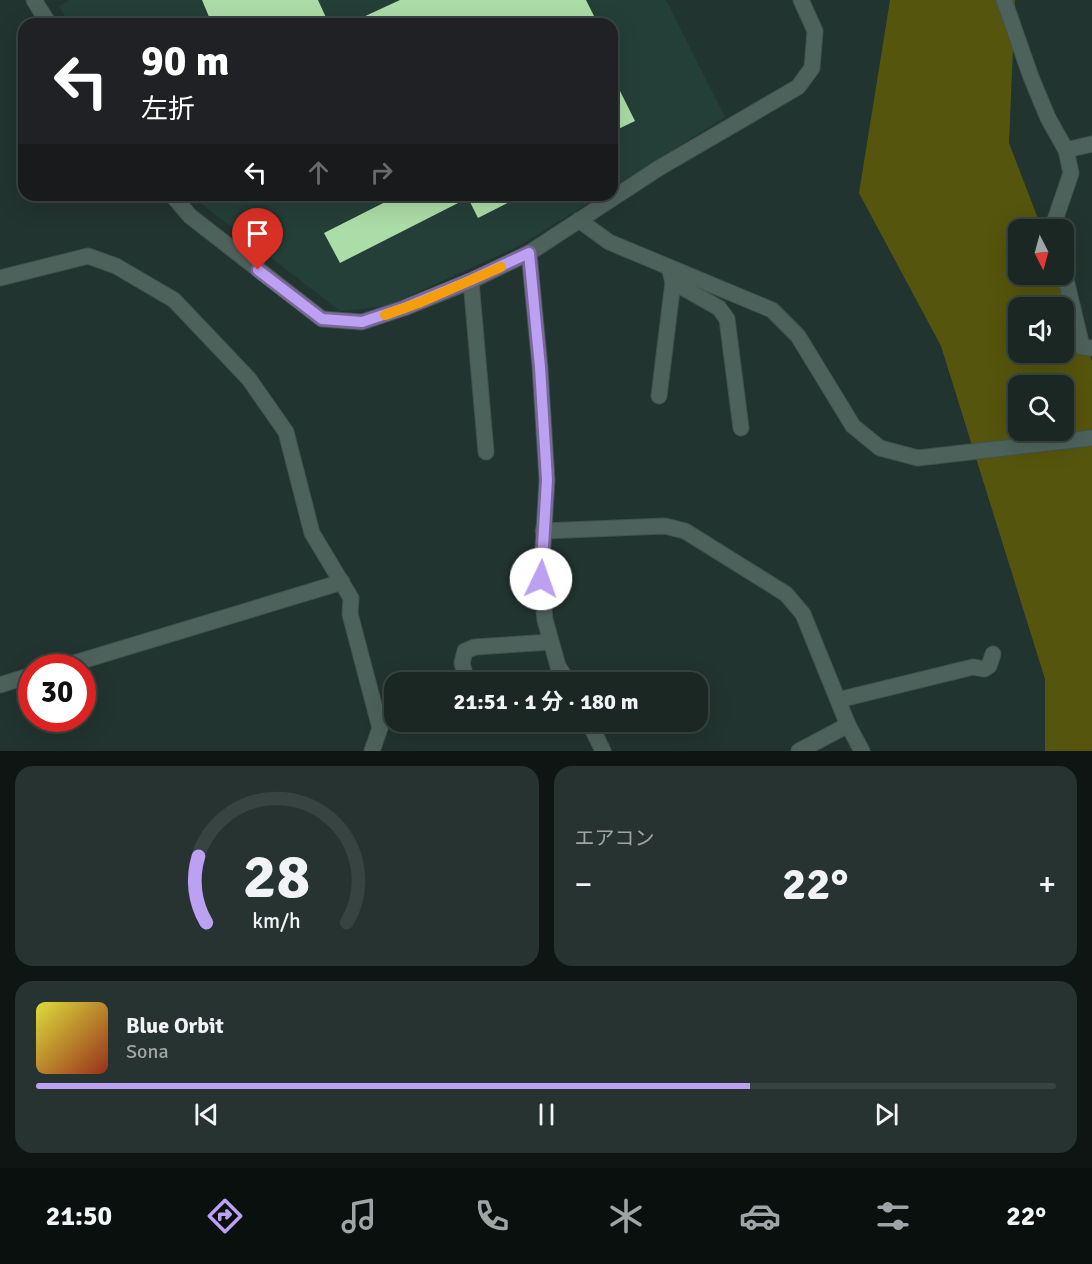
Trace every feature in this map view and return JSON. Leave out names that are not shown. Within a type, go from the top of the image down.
[{"type":"street","points":[[34,0],[46,18]]},
{"type":"street","points":[[618,195],[659,168],[798,87],[812,68],[815,31],[801,0]]},
{"type":"street","points":[[1004,0],[1031,77],[1066,150],[1071,173],[1055,219]]},
{"type":"street","points":[[1066,150],[1092,144]]},
{"type":"street","points":[[177,201],[190,216],[322,319],[362,322],[404,308],[529,253],[608,201]]},
{"type":"street","points":[[579,220],[609,242],[671,275],[719,308],[727,320],[741,428]]},
{"type":"street","points":[[529,253],[540,367],[547,480],[541,579],[545,620],[561,672]]},
{"type":"street","points":[[0,278],[88,256],[116,266],[174,300],[249,379],[286,432],[312,533],[351,598],[350,614],[380,728],[372,751]]},
{"type":"street","points":[[659,396],[671,275]]},
{"type":"street","points":[[671,275],[772,310],[798,336],[853,426],[880,448],[918,458],[1092,438]]},
{"type":"street","points":[[471,280],[486,452]]},
{"type":"street","points":[[1067,285],[1082,347],[1092,348]]},
{"type":"street","points":[[543,531],[665,526],[685,531],[786,594],[803,614],[848,725],[862,751]]},
{"type":"street","points":[[96,656],[342,582]]},
{"type":"street","points":[[464,672],[462,663],[465,651],[475,647],[551,642]]},
{"type":"street","points":[[838,700],[973,667],[984,669],[989,666],[993,654]]},
{"type":"street","points":[[0,685],[18,679]]},
{"type":"street","points":[[799,751],[848,725]]},
{"type":"street","points":[[594,732],[603,751]]},
{"type":"shaded area","points":[[70,0],[666,0],[725,117],[618,184],[618,18],[66,18],[59,6]]},
{"type":"shaded area","points":[[890,0],[1015,0],[1009,143],[1038,219],[1008,219],[1008,285],[1063,285],[1067,297],[1008,297],[1008,363],[1074,363],[1074,314],[1092,361],[1092,751],[1045,751],[1045,679],[941,346],[859,193]]},
{"type":"shaded area","points":[[198,201],[591,201],[519,246],[387,306],[340,311]]},
{"type":"building","points":[[202,0],[318,0],[326,18],[210,18]]},
{"type":"building","points":[[400,0],[586,0],[595,18],[361,18]]},
{"type":"building","points":[[618,87],[635,121],[618,129]]},
{"type":"building","points":[[387,201],[462,201],[340,263],[324,233]]},
{"type":"building","points":[[470,201],[511,201],[478,218]]},
{"type":"slow traffic","points":[[385,315],[501,267]]},
{"type":"route","points":[[258,270],[322,319],[362,322],[404,308],[529,253],[540,367],[547,480],[541,579]]}]
